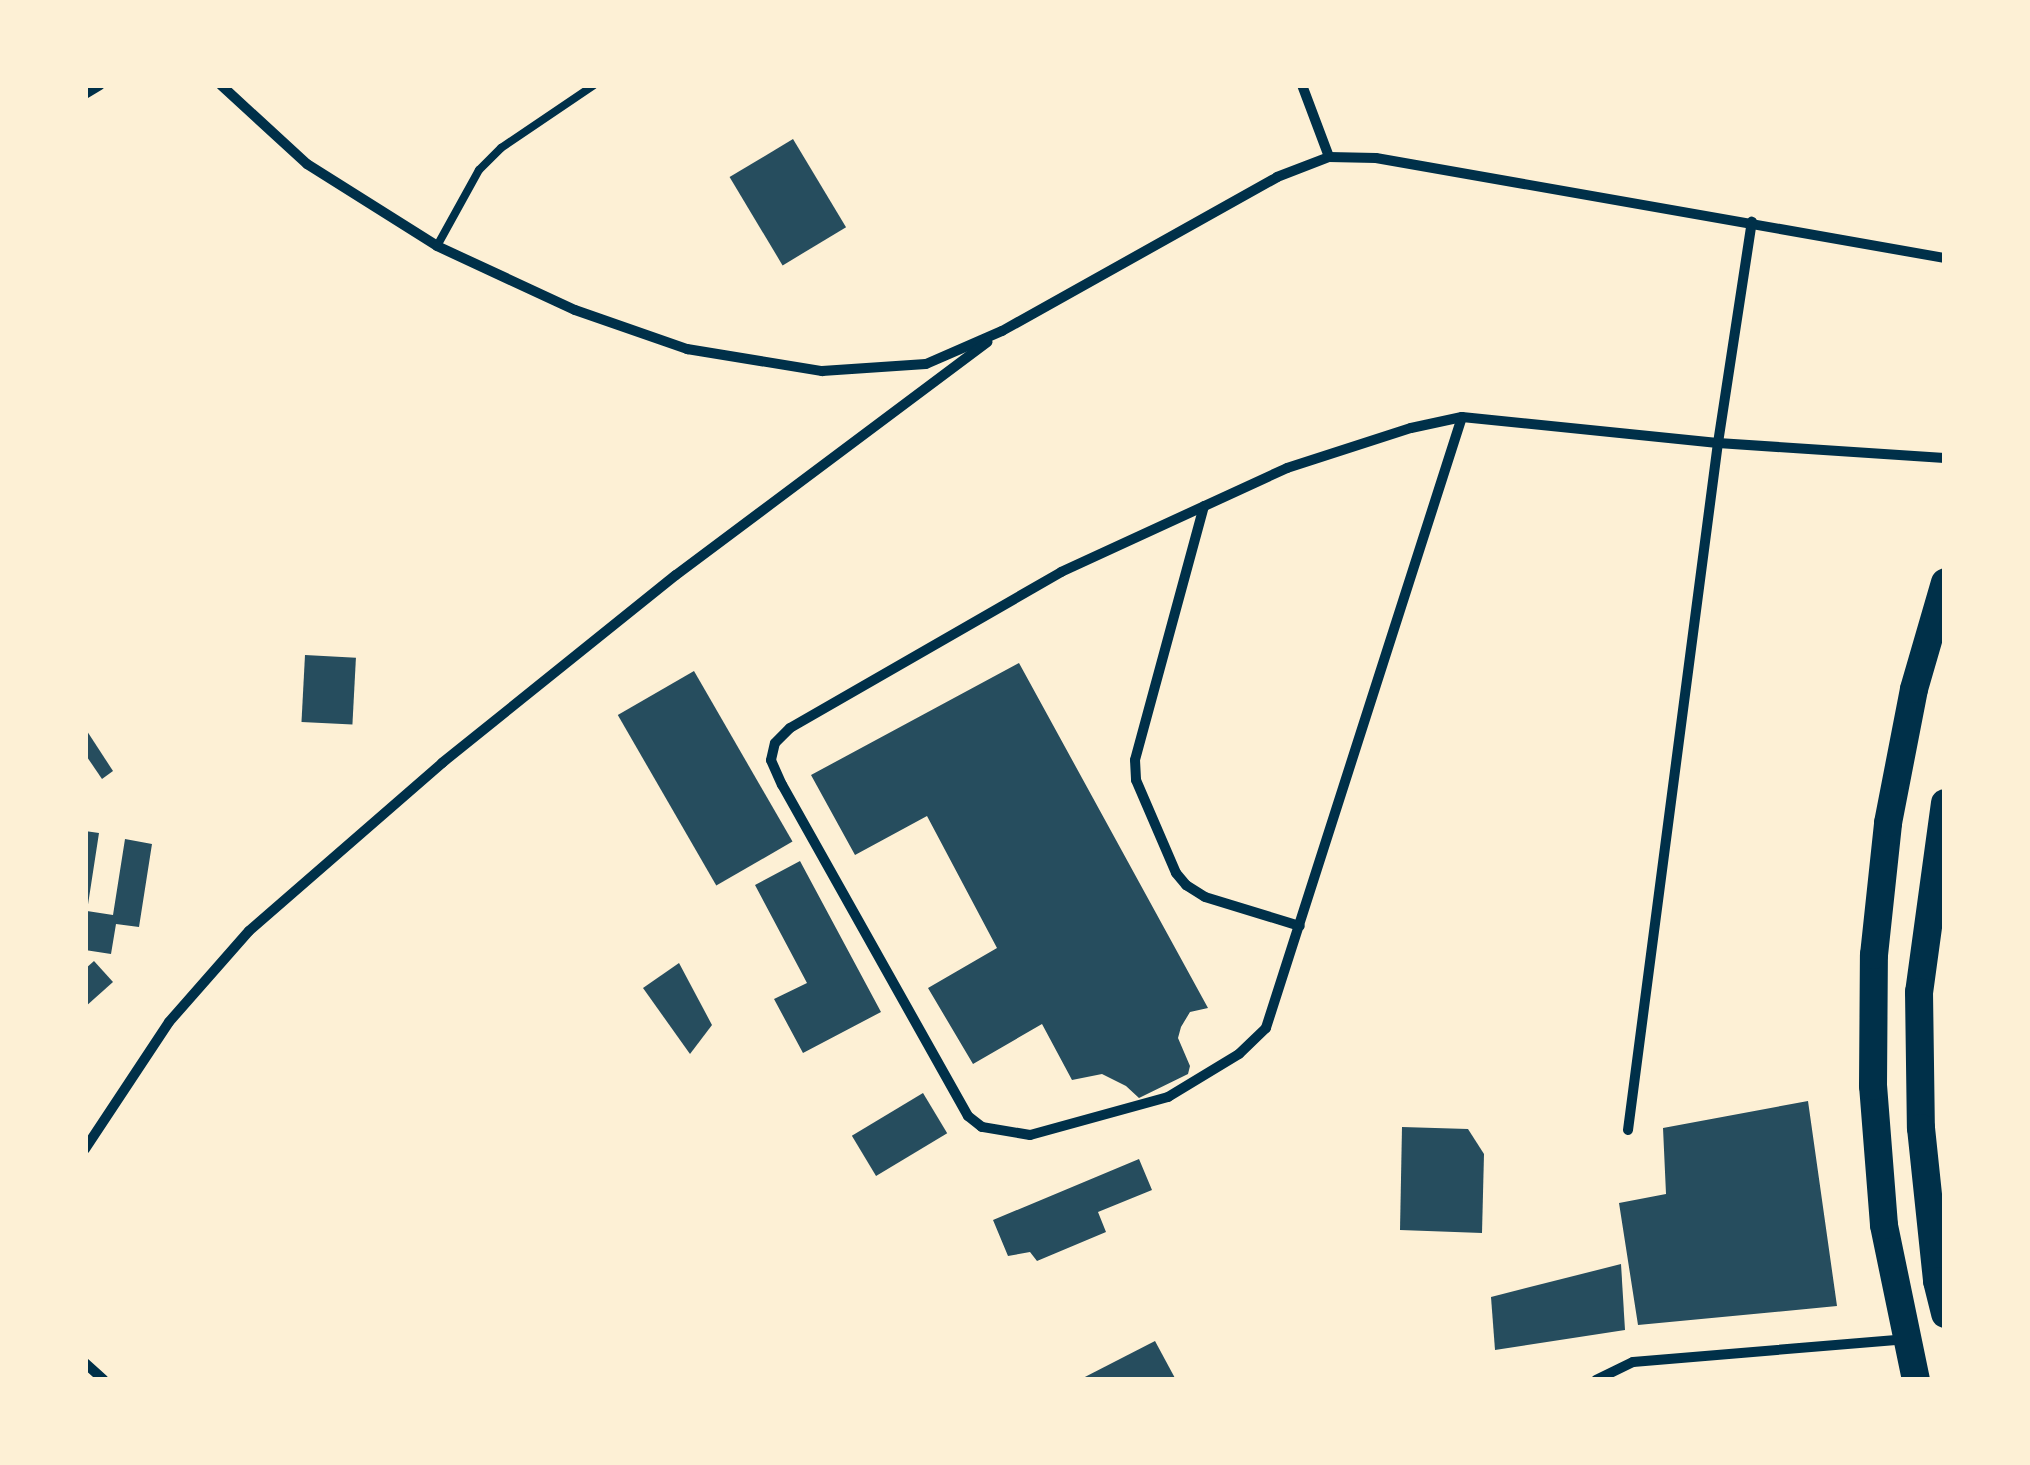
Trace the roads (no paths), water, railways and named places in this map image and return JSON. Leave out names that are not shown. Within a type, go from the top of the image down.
[{"type":"highway","points":[[1916,1380],[1884,1225],[1873,1086],[1874,955],[1888,823],[1914,689],[1945,582]]},
{"type":"highway","points":[[1945,804],[1919,992],[1921,1128],[1936,1282],[1945,1314]]},
{"type":"street","points":[[85,94],[100,85]]},
{"type":"street","points":[[221,85],[307,164],[437,246],[575,310],[687,348],[822,371],[926,364],[1002,331],[1277,177],[1330,157],[1376,158],[1945,258]]},
{"type":"street","points":[[1302,85],[1330,157]]},
{"type":"street","points":[[1628,1130],[1718,443],[1752,222]]},
{"type":"street","points":[[85,1149],[168,1022],[248,931],[442,763],[676,575],[1002,331]]},
{"type":"street","points":[[1462,418],[1266,1028],[1239,1054],[1168,1097],[1030,1135],[998,1133],[968,1116],[771,760],[775,742],[790,728],[1061,572],[1287,468],[1411,428],[1462,418],[1718,443],[1945,458]]},
{"type":"street","points":[[1204,506],[1134,760],[1136,780],[1176,873],[1186,885],[1205,897],[1300,926]]},
{"type":"street","points":[[1596,1380],[1633,1362],[1907,1339]]},
{"type":"street","points":[[85,1363],[104,1380]]},
{"type":"lane","points":[[437,246],[479,170],[501,148],[594,85]]}]
